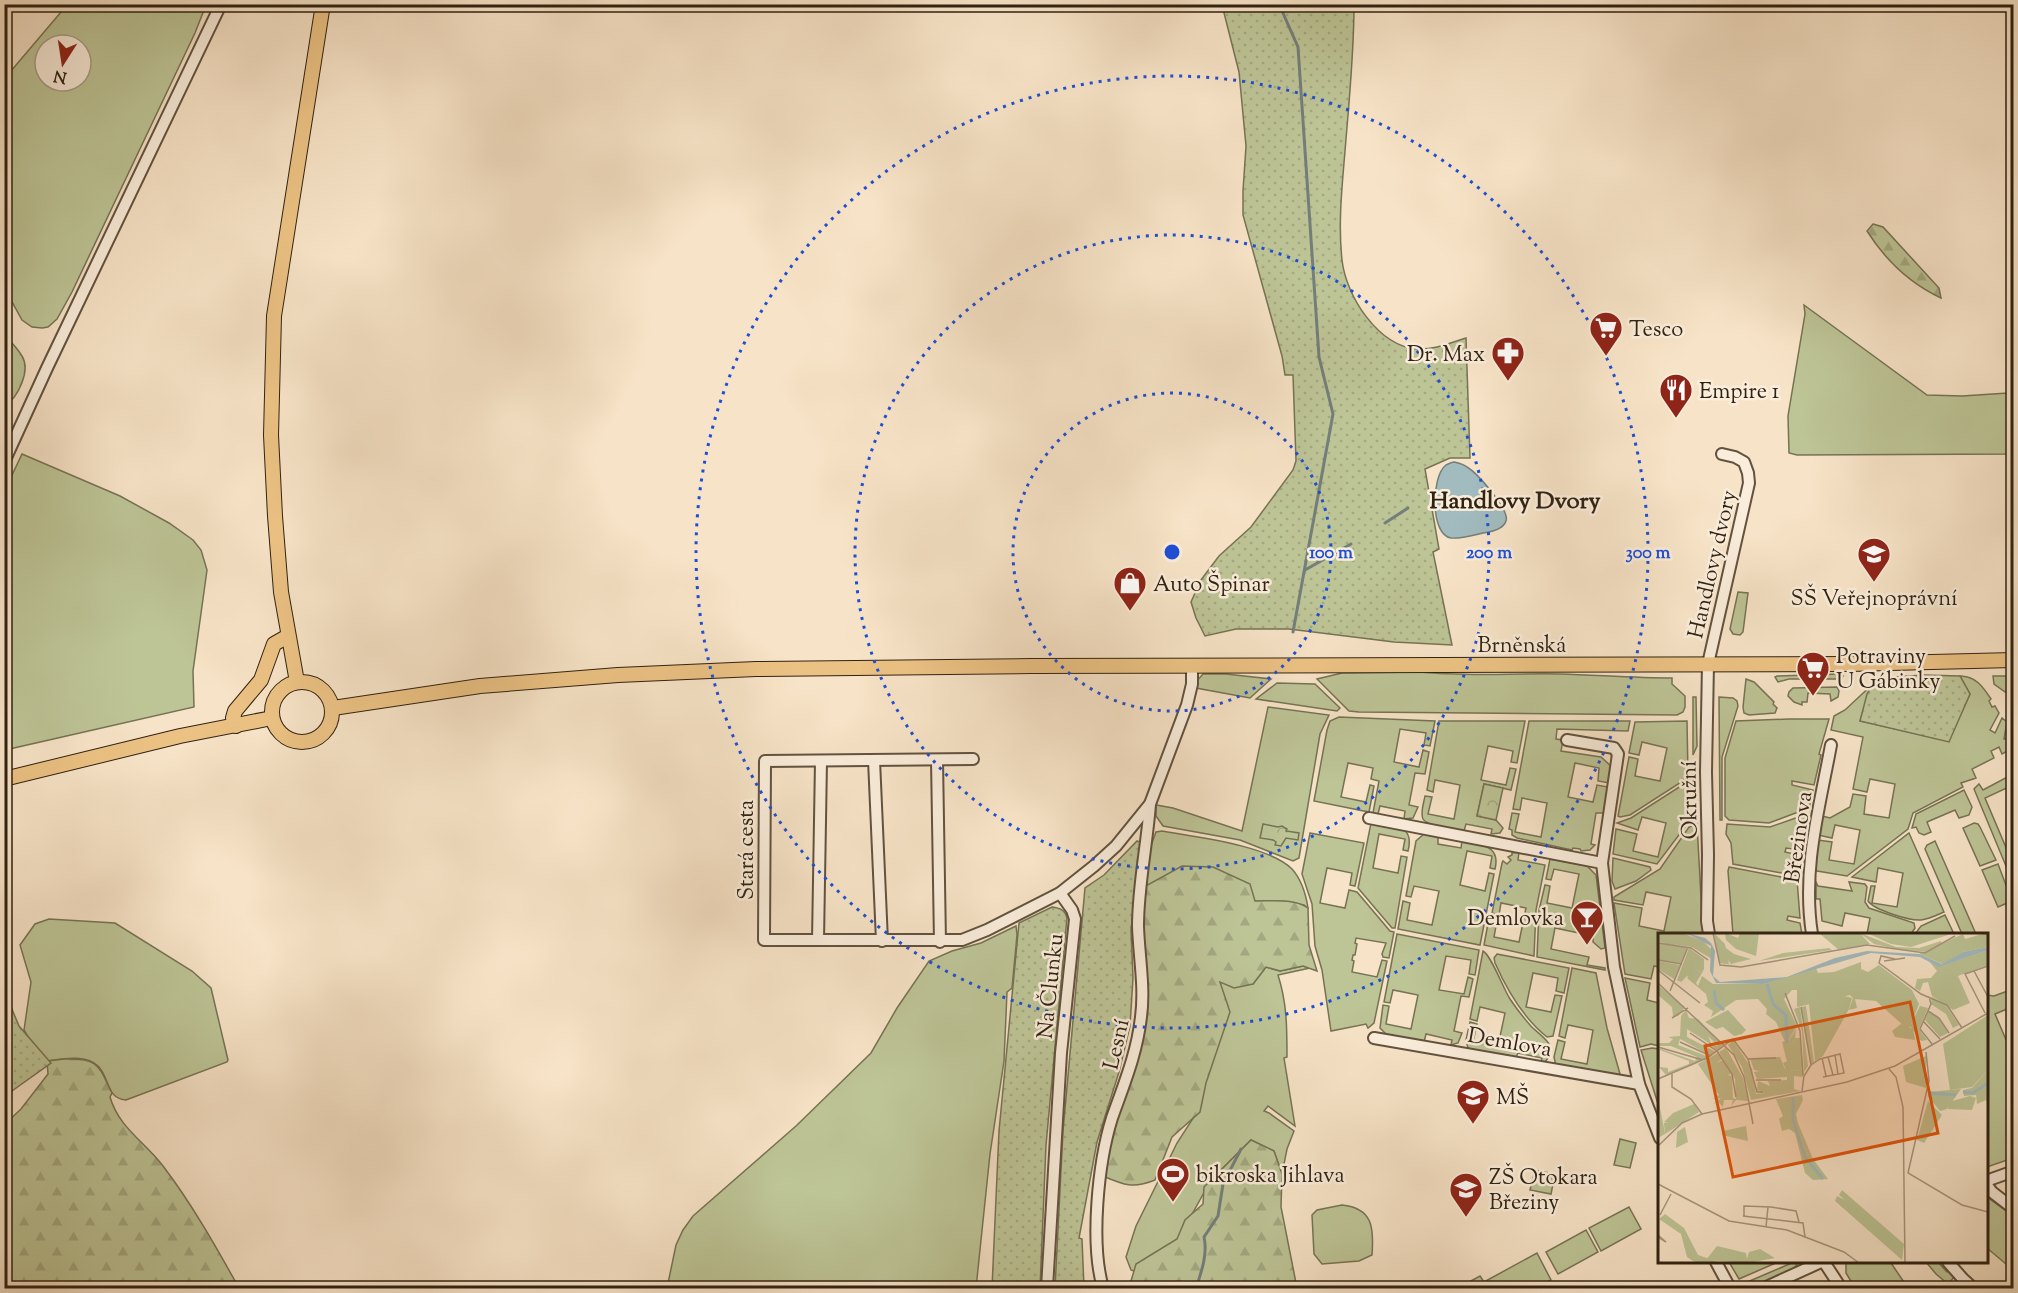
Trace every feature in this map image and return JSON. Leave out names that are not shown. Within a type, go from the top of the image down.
[{"type":"main road","points":[[297,682],[281,592],[273,474],[271,435],[274,316],[323,4]]},
{"type":"main road","points":[[236,726],[233,718],[235,711],[261,680],[274,644],[288,636]]},
{"type":"main road","name":"Brněnská","points":[[333,708],[480,686],[618,675],[756,669],[1849,664],[2013,660]]},
{"type":"main road","points":[[297,682],[306,682],[320,688],[330,700],[333,708],[330,725],[319,738],[311,742],[294,742],[286,738],[280,733],[272,718],[272,708],[280,691],[297,682]]},
{"type":"main road","points":[[4,779],[180,736],[272,718]]},
{"type":"street","points":[[4,462],[222,4]]},
{"type":"street","name":"Handlovy dvory","points":[[1708,664],[1749,483],[1749,473],[1744,462],[1722,454]]},
{"type":"street","name":"Okružní","points":[[1708,664],[1706,772],[1709,933]]},
{"type":"street","points":[[1060,893],[1116,846],[1150,804],[1187,705],[1192,684],[1192,666]]},
{"type":"street","points":[[1566,740],[1614,748],[1618,754],[1602,863],[1614,967],[1639,1084],[1658,1135]]},
{"type":"street","name":"Březinova","points":[[1812,933],[1809,857],[1832,745]]},
{"type":"street","name":"Stará cesta","points":[[973,759],[765,761],[764,940],[940,942],[968,938],[1060,893]]},
{"type":"street","points":[[874,760],[882,941]]},
{"type":"street","points":[[937,760],[940,942]]},
{"type":"street","points":[[818,940],[821,761]]},
{"type":"street","name":"Lesní","points":[[1103,1288],[1099,1277],[1097,1243],[1100,1173],[1113,1118],[1132,1065],[1142,1016],[1139,917],[1150,804]]},
{"type":"street","points":[[1369,818],[1602,863]]},
{"type":"street","name":"Na Člunku","points":[[1047,1288],[1061,1053],[1075,919],[1072,910],[1060,893]]},
{"type":"street","name":"Demlova","points":[[1374,1038],[1471,1053],[1639,1084]]},
{"type":"street","points":[[1988,1182],[2013,1171]]},
{"type":"street","points":[[1988,1186],[2013,1209]]},
{"type":"street","points":[[1717,1263],[1730,1288]]},
{"type":"street","points":[[1764,1288],[1820,1263]]},
{"type":"street","points":[[1823,1263],[1841,1288]]},
{"type":"street","points":[[1949,1263],[1973,1288]]},
{"type":"green space","points":[[67,5],[206,5],[195,33],[57,319],[48,327],[32,327],[22,320],[5,289],[5,78],[33,45],[33,93],[93,93],[93,33],[43,33]]},
{"type":"green space","points":[[1222,5],[1354,5],[1340,219],[1342,260],[1350,289],[1366,317],[1377,329],[1389,339],[1403,346],[1423,349],[1442,346],[1466,338],[1470,458],[1450,458],[1425,469],[1439,549],[1433,552],[1452,645],[1394,642],[1289,629],[1236,629],[1205,636],[1196,618],[1191,602],[1201,580],[1219,556],[1251,527],[1293,470],[1296,461],[1293,375],[1285,375],[1282,356],[1243,215],[1246,146],[1239,72]]},
{"type":"green space","points":[[1873,224],[1883,227],[1939,288],[1941,298],[1909,278],[1890,261],[1867,231]]},
{"type":"green space","points":[[1804,305],[1927,395],[2013,394],[2013,454],[1797,455],[1789,453],[1788,416],[1805,314]]},
{"type":"green space","points":[[4,333],[22,356],[25,369],[22,383],[14,397],[5,406]]},
{"type":"green space","points":[[22,454],[120,496],[169,523],[193,540],[201,550],[207,570],[193,671],[194,707],[5,750],[5,490]]},
{"type":"green space","points":[[1738,592],[1748,593],[1743,632],[1740,635],[1733,634],[1730,629]]},
{"type":"green space","points":[[1420,672],[1672,678],[1672,684],[1685,696],[1685,707],[1683,712],[1677,715],[1359,712],[1349,711],[1317,679],[1342,673]]},
{"type":"green space","points":[[1203,674],[1271,679],[1250,698],[1196,688],[1194,684]]},
{"type":"green space","points":[[1840,674],[1843,676],[1841,679],[1789,679],[1778,682],[1775,677],[1777,676]]},
{"type":"green space","points":[[1960,676],[1975,680],[1985,690],[1991,699],[1989,701],[1992,707],[1995,706],[1999,713],[1990,730],[1995,733],[2002,718],[2007,722],[2004,739],[2013,739],[2013,748],[2002,754],[1999,747],[1991,751],[1994,758],[1972,769],[1976,778],[1961,783],[1963,787],[1913,813],[1908,829],[1847,876],[1817,871],[1813,868],[1818,840],[1832,842],[1829,860],[1854,864],[1860,830],[1835,825],[1832,838],[1818,835],[1822,816],[1830,818],[1850,807],[1853,794],[1866,796],[1864,814],[1889,818],[1895,784],[1870,779],[1867,792],[1853,789],[1863,737],[1831,730],[1834,716],[1845,710],[1876,681],[1878,683],[1884,681],[1883,678],[1894,677],[1870,689],[1860,721],[1948,741],[1970,694]]},
{"type":"green space","points":[[1960,676],[1970,694],[1949,742],[1860,721],[1870,689],[1894,677]]},
{"type":"green space","points":[[1993,676],[2013,676],[2013,694],[2008,694],[1994,684]]},
{"type":"green space","points":[[1746,679],[1754,682],[1774,702],[1777,708],[1775,713],[1749,715],[1744,713]]},
{"type":"green space","points":[[1277,683],[1315,684],[1340,708],[1337,711],[1256,699]]},
{"type":"green space","points":[[1837,687],[1838,697],[1831,701],[1830,694],[1808,693],[1807,702],[1802,702],[1802,705],[1794,702],[1788,696],[1793,688]]},
{"type":"green space","points":[[1693,697],[1696,697],[1697,746],[1693,755]]},
{"type":"green space","points":[[1719,697],[1733,698],[1737,701],[1738,706],[1722,757],[1722,820],[1720,820]]},
{"type":"green space","points":[[1268,707],[1329,715],[1320,734],[1299,858],[1293,861],[1240,840],[1163,826],[1156,816],[1156,805],[1173,808],[1242,831]]},
{"type":"green space","points":[[1339,717],[1435,721],[1430,746],[1424,745],[1426,733],[1400,729],[1394,762],[1419,767],[1423,750],[1429,752],[1425,774],[1415,773],[1409,805],[1418,807],[1413,818],[1404,819],[1405,811],[1380,806],[1378,814],[1373,813],[1379,781],[1371,779],[1373,768],[1348,763],[1341,797],[1366,802],[1370,785],[1374,786],[1369,812],[1314,801],[1327,730],[1330,721]]},
{"type":"green space","points":[[1829,719],[1819,754],[1821,755],[1814,785],[1792,781],[1792,785],[1813,790],[1809,808],[1769,823],[1729,820],[1725,816],[1725,758],[1736,721]]},
{"type":"green space","points":[[1439,721],[1525,721],[1517,763],[1511,762],[1513,751],[1488,746],[1481,780],[1506,785],[1510,768],[1516,769],[1511,790],[1484,784],[1477,816],[1496,820],[1503,828],[1500,833],[1491,834],[1492,829],[1466,824],[1464,831],[1430,824],[1423,819],[1425,796],[1432,797],[1428,814],[1454,819],[1460,785],[1435,780],[1433,792],[1427,790]]},
{"type":"green space","points":[[1529,721],[1630,721],[1628,731],[1557,729],[1556,739],[1563,740],[1561,751],[1601,757],[1612,767],[1609,783],[1598,781],[1599,768],[1575,763],[1568,797],[1593,802],[1597,785],[1608,787],[1604,813],[1596,813],[1591,844],[1595,845],[1590,850],[1581,851],[1573,848],[1572,850],[1517,838],[1509,829],[1512,813],[1519,814],[1515,832],[1541,837],[1547,803],[1522,798],[1520,810],[1513,809]]},
{"type":"green space","points":[[1687,721],[1688,775],[1686,779],[1630,815],[1618,816],[1629,757],[1638,759],[1635,776],[1660,781],[1667,748],[1642,742],[1639,755],[1629,753],[1635,722]]},
{"type":"green space","points":[[2013,774],[2013,785],[1985,798],[2013,864],[2013,883],[1974,789],[1979,784],[1983,790]]},
{"type":"green space","points":[[1687,782],[1688,823],[1657,864],[1613,854],[1616,829],[1637,834],[1633,851],[1658,857],[1666,823],[1642,817],[1638,830],[1617,823],[1631,818]]},
{"type":"green space","points":[[1484,784],[1503,788],[1496,820],[1477,816]]},
{"type":"green space","points":[[1964,790],[1972,807],[1969,815],[1959,818],[1955,810],[1927,822],[1931,832],[1924,835],[1919,833],[1916,827],[1912,828],[1916,814]]},
{"type":"green space","points":[[1807,814],[1800,850],[1786,848],[1785,852],[1799,855],[1798,876],[1733,864],[1731,843],[1726,834],[1727,824],[1770,827]]},
{"type":"green space","points":[[1371,823],[1394,826],[1408,835],[1408,851],[1403,850],[1405,839],[1379,834],[1373,868],[1398,873],[1401,856],[1407,857],[1395,928],[1392,928],[1358,888]]},
{"type":"green space","points":[[1974,823],[1980,827],[1996,860],[1980,866],[1963,828]]},
{"type":"green space","points":[[1263,824],[1282,826],[1287,829],[1286,831],[1299,833],[1298,840],[1286,838],[1281,846],[1275,845],[1276,842],[1273,840],[1260,838]]},
{"type":"green space","points":[[1697,824],[1703,933],[1658,933],[1658,967],[1654,966],[1651,979],[1625,974],[1614,903],[1642,908],[1639,926],[1664,931],[1671,897],[1646,892],[1643,905],[1614,900],[1614,897],[1660,869],[1689,827]]},
{"type":"green space","points":[[1162,831],[1230,843],[1281,861],[1298,877],[1308,908],[1304,905],[1283,901],[1255,901],[1142,888],[1146,859],[1156,832]]},
{"type":"green space","points":[[1310,833],[1364,843],[1355,886],[1350,885],[1352,873],[1327,868],[1320,903],[1345,908],[1349,890],[1357,892],[1390,931],[1394,932],[1389,958],[1383,957],[1382,954],[1386,943],[1356,938],[1352,972],[1377,977],[1382,960],[1387,961],[1374,1023],[1368,1028],[1366,1024],[1331,1031],[1322,970],[1315,946],[1312,904],[1302,874]]},
{"type":"green space","points":[[1909,833],[1944,912],[1921,920],[1893,914],[1877,908],[1868,901],[1871,886],[1875,886],[1872,903],[1897,907],[1903,873],[1878,868],[1876,882],[1852,877]]},
{"type":"green space","points":[[1424,834],[1438,836],[1438,844],[1461,848],[1462,841],[1482,845],[1492,850],[1495,855],[1495,869],[1490,868],[1492,856],[1467,851],[1460,885],[1485,891],[1489,873],[1494,874],[1480,945],[1398,929],[1403,901],[1410,903],[1407,920],[1432,925],[1439,891],[1414,886],[1411,897],[1406,896],[1416,841]]},
{"type":"green space","points":[[1137,841],[1142,843],[1131,930],[1133,978],[1130,1026],[1119,1072],[1097,1142],[1079,1238],[1082,1239],[1084,1288],[1055,1288],[1063,1131],[1085,888],[1104,875]]},
{"type":"green space","points":[[1935,841],[1976,933],[1962,933],[1925,849],[1927,845]]},
{"type":"green space","points":[[1519,852],[1518,860],[1545,865],[1536,910],[1534,956],[1484,945],[1489,918],[1497,920],[1494,937],[1519,942],[1526,908],[1501,903],[1499,915],[1492,913],[1502,863],[1503,861],[1507,864],[1511,860],[1508,857],[1512,853]]},
{"type":"green space","points":[[1613,858],[1650,867],[1651,870],[1636,881],[1615,889],[1612,881]]},
{"type":"green space","points":[[1550,859],[1587,866],[1596,875],[1605,948],[1601,949],[1593,942],[1593,936],[1555,928],[1551,949],[1589,957],[1587,965],[1605,968],[1605,970],[1537,957],[1539,910],[1545,885],[1550,886],[1547,903],[1572,908],[1579,874],[1554,869],[1551,880],[1546,879]]},
{"type":"green space","points":[[1998,864],[2012,901],[1998,907],[1982,870]]},
{"type":"green space","points":[[1182,866],[1213,867],[1250,884],[1255,901],[1290,901],[1308,908],[1309,945],[1317,971],[1303,966],[1280,971],[1266,967],[1253,984],[1234,988],[1220,982],[1230,1012],[1206,1083],[1200,1112],[1172,1137],[1155,1180],[1129,1185],[1103,1176],[1101,1171],[1102,1120],[1122,1088],[1138,1055],[1138,983],[1132,929],[1133,911],[1142,888]]},
{"type":"green space","points":[[1729,867],[1797,880],[1800,918],[1788,916],[1787,920],[1800,923],[1802,933],[1733,933]]},
{"type":"green space","points":[[1815,880],[1818,886],[1852,891],[1849,882],[1865,884],[1867,887],[1865,902],[1869,908],[1914,923],[1915,928],[1912,933],[1867,933],[1870,918],[1845,913],[1842,926],[1822,921],[1820,899],[1816,899],[1816,885],[1813,884]]},
{"type":"green space","points":[[1052,907],[1062,910],[1067,918],[1046,1145],[1040,1288],[992,1288],[999,1131],[1019,923]]},
{"type":"green space","points":[[1945,915],[1954,933],[1916,933],[1921,926]]},
{"type":"green space","points":[[49,919],[115,923],[192,971],[211,988],[227,1062],[126,1100],[114,1095],[102,1071],[93,1062],[74,1058],[47,1061],[35,1049],[24,1030],[31,982],[20,945],[35,924]]},
{"type":"green space","points":[[1016,926],[1012,988],[1007,992],[1004,1061],[990,1154],[976,1288],[667,1288],[676,1245],[693,1216],[796,1126],[871,1053],[897,1008],[929,961],[952,951],[981,943]]},
{"type":"green space","points":[[1397,934],[1479,950],[1475,975],[1469,974],[1471,960],[1446,956],[1439,990],[1464,994],[1468,977],[1473,979],[1469,997],[1461,996],[1454,1031],[1462,1033],[1458,1043],[1451,1045],[1452,1040],[1426,1034],[1424,1042],[1386,1034],[1380,1028],[1383,1005],[1389,1006],[1386,1024],[1411,1029],[1418,995],[1393,990],[1390,1003],[1384,1002]]},
{"type":"green space","points":[[1483,951],[1490,959],[1512,1002],[1550,1046],[1548,1057],[1540,1065],[1542,1058],[1518,1053],[1515,1060],[1468,1048],[1466,1040],[1470,1022],[1477,1024],[1473,1042],[1498,1046],[1505,1013],[1480,1007],[1477,1021],[1470,1019]]},
{"type":"green space","points":[[1497,954],[1569,968],[1564,993],[1556,991],[1558,978],[1533,973],[1526,1007],[1551,1012],[1555,995],[1562,996],[1553,1036],[1547,1037],[1538,1029],[1516,1003],[1495,963],[1494,958]]},
{"type":"green space","points":[[1303,966],[1310,968],[1278,975],[1285,1006],[1287,1057],[1284,1058],[1295,1126],[1268,1106],[1264,1111],[1294,1131],[1287,1149],[1282,1174],[1274,1151],[1251,1140],[1211,1180],[1175,1245],[1144,1275],[1131,1270],[1126,1257],[1136,1226],[1177,1143],[1201,1106],[1220,981],[1253,984],[1266,967],[1280,971]]},
{"type":"green space","points":[[1572,968],[1596,973],[1607,1028],[1622,1081],[1556,1066],[1554,1057],[1558,1040],[1565,1042],[1561,1059],[1587,1064],[1593,1030],[1568,1025],[1565,1038],[1559,1036]]},
{"type":"green space","points":[[1625,978],[1650,983],[1647,1000],[1658,1003],[1658,1046],[1651,1044],[1640,1047]]},
{"type":"green space","points":[[2013,989],[2013,1025],[2007,1009],[1995,1014],[2013,1056],[2013,1158],[1988,1167],[1988,995],[1994,996]]},
{"type":"green space","points":[[4,990],[19,1026],[51,1063],[12,1091],[5,1101]]},
{"type":"green space","points":[[1658,1049],[1658,1104],[1641,1050]]},
{"type":"green space","points":[[85,1060],[96,1065],[100,1070],[112,1093],[110,1097],[114,1108],[126,1126],[156,1157],[174,1180],[239,1288],[5,1288],[5,1124],[21,1109],[48,1074],[47,1061]]},
{"type":"green space","points":[[1620,1139],[1636,1143],[1630,1168],[1614,1165]]},
{"type":"green space","points":[[1251,1140],[1274,1151],[1282,1174],[1281,1207],[1297,1288],[1120,1288],[1131,1281],[1136,1264],[1177,1239],[1185,1220],[1203,1204],[1204,1187]]},
{"type":"green space","points":[[1535,1170],[1555,1174],[1551,1194],[1530,1190]]},
{"type":"green space","points":[[1988,1198],[2013,1216],[2013,1270],[1988,1249]]},
{"type":"green space","points":[[1342,1205],[1360,1210],[1366,1215],[1372,1228],[1372,1255],[1359,1261],[1322,1264],[1314,1254],[1312,1215],[1317,1210]]},
{"type":"green space","points":[[1629,1207],[1641,1229],[1601,1251],[1589,1228]]},
{"type":"green space","points":[[1586,1230],[1598,1252],[1558,1274],[1546,1252]]},
{"type":"green space","points":[[1537,1253],[1551,1280],[1535,1288],[1458,1288],[1480,1276],[1484,1282]]},
{"type":"green space","points":[[1730,1263],[1776,1263],[1739,1279]]},
{"type":"green space","points":[[1792,1263],[1797,1265],[1792,1270],[1750,1288],[1738,1286]]},
{"type":"green space","points":[[1846,1263],[1891,1263],[1908,1288],[1855,1288],[1846,1273]]},
{"type":"green space","points":[[1927,1263],[1939,1263],[1947,1272],[1950,1271],[1955,1276],[1948,1284]]},
{"type":"water","points":[[1454,462],[1472,471],[1492,492],[1506,516],[1502,527],[1463,537],[1451,538],[1444,534],[1436,516],[1435,492],[1441,471],[1446,465]]},
{"type":"waterway","points":[[1279,4],[1298,47],[1319,357],[1333,414],[1293,632]]},
{"type":"waterway","points":[[1385,523],[1408,508]]},
{"type":"waterway","points":[[1305,570],[1351,544]]},
{"type":"waterway","points":[[1196,1288],[1205,1257],[1204,1237],[1218,1216],[1223,1184],[1241,1149]]},
{"type":"place","name":"Tesco","points":[[1606,357]]},
{"type":"place","name":"Dr. Max","points":[[1508,382]]},
{"type":"place","name":"Empire 1","points":[[1676,419]]},
{"type":"place","name":"SŠ Veřejnoprávní","points":[[1874,583]]},
{"type":"place","name":"Auto Špinar","points":[[1130,612]]},
{"type":"place","name":"Potraviny U Gábinky","points":[[1813,697]]},
{"type":"place","name":"Demlovka","points":[[1587,946]]},
{"type":"place","name":"MŠ","points":[[1473,1125]]},
{"type":"place","name":"bikroska Jihlava","points":[[1173,1203]]},
{"type":"place","name":"ZŠ Otokara Březiny","points":[[1466,1218]]},
{"type":"district","name":"Handlovy Dvory","points":[[1515,500]]}]
